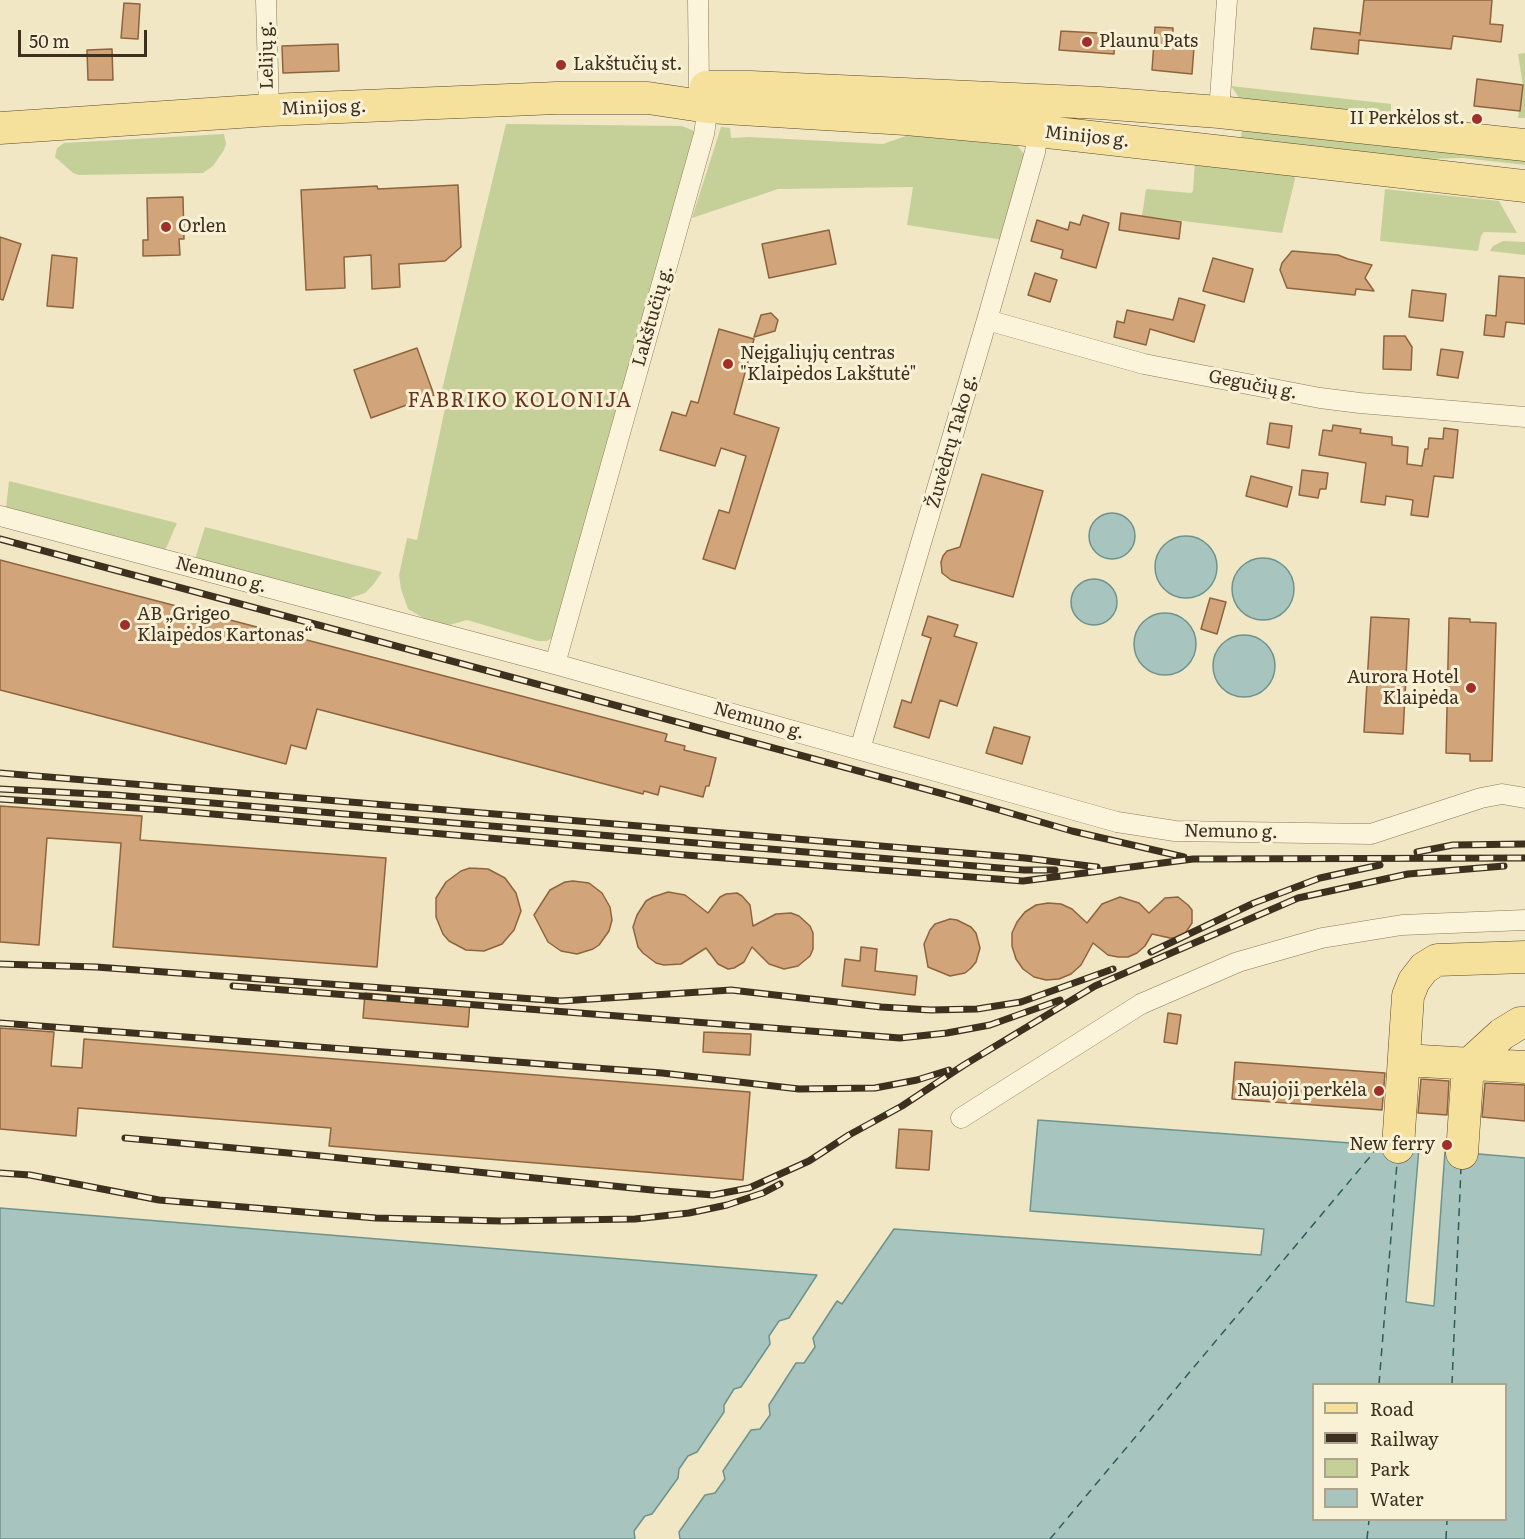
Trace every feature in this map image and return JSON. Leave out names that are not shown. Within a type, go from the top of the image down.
[{"type":"main road","name":"Minijos g.","points":[[704,97],[751,87],[1019,99],[1219,112],[1525,145]]},
{"type":"main road","name":"Minijos g.","points":[[0,128],[268,110],[557,98],[704,97],[1038,131],[1525,186]]},
{"type":"main road","points":[[1215,151],[1219,112]]},
{"type":"main road","points":[[1398,1147],[1408,996],[1414,981],[1424,968],[1437,960],[1525,957]]},
{"type":"main road","points":[[1462,1153],[1468,1065],[1502,1034],[1520,1023],[1525,1023]]},
{"type":"main road","points":[[1404,1060],[1525,1068]]},
{"type":"street","name":"Lelijų g.","points":[[266,0],[268,110]]},
{"type":"street","name":"Lakštučių g.","points":[[555,664],[704,134],[698,0]]},
{"type":"street","points":[[1219,112],[1227,0]]},
{"type":"street","name":"Žuvėdrų Tako g.","points":[[860,749],[987,320],[1035,152],[1038,131]]},
{"type":"street","name":"Gegučių g.","points":[[987,320],[1144,364],[1320,398],[1360,404],[1525,417]]},
{"type":"street","name":"Nemuno g.","points":[[0,516],[555,664],[1117,822],[1175,831],[1371,834],[1481,798],[1502,794],[1525,798]]},
{"type":"street","points":[[961,1118],[1140,1004],[1238,962],[1322,938],[1402,925],[1525,920]]},
{"type":"green space","points":[[1525,53],[1525,118],[1518,118],[1523,85],[1518,54]]},
{"type":"green space","points":[[1231,86],[1391,104],[1391,114],[1368,117],[1242,102]]},
{"type":"green space","points":[[506,124],[682,126],[694,131],[695,143],[557,630],[547,641],[538,641],[467,620],[446,626],[430,622],[408,609],[399,575],[407,538],[417,540],[447,399],[440,398]]},
{"type":"green space","points":[[721,127],[730,128],[731,138],[883,144],[906,136],[926,134],[1010,142],[1017,145],[1024,154],[1025,160],[1003,240],[907,225],[913,187],[778,189],[692,218]]},
{"type":"green space","points":[[1242,130],[1525,156],[1525,165],[1463,158],[1387,160],[1241,138]]},
{"type":"green space","points":[[224,134],[226,144],[224,150],[213,166],[203,173],[79,175],[73,173],[55,157],[57,148],[64,143]]},
{"type":"green space","points":[[1195,160],[1293,171],[1295,179],[1282,233],[1142,216],[1146,189],[1191,193],[1193,191]]},
{"type":"green space","points":[[1385,189],[1499,201],[1517,233],[1484,232],[1478,251],[1380,241]]},
{"type":"green space","points":[[1503,241],[1525,242],[1525,255],[1490,251],[1493,246]]},
{"type":"green space","points":[[9,481],[177,523],[164,553],[6,508]]},
{"type":"green space","points":[[205,527],[382,572],[365,593],[344,600],[195,559]]},
{"type":"water","points":[[1117,513],[1129,519],[1134,527],[1134,545],[1129,553],[1121,558],[1107,559],[1095,553],[1090,545],[1089,531],[1095,519],[1103,514]]},
{"type":"water","points":[[1186,536],[1208,545],[1217,567],[1208,589],[1186,598],[1164,589],[1155,567],[1164,545]]},
{"type":"water","points":[[1263,558],[1285,567],[1294,589],[1285,611],[1263,620],[1241,611],[1232,589],[1241,567]]},
{"type":"water","points":[[1099,579],[1111,585],[1116,593],[1116,611],[1111,619],[1103,624],[1089,625],[1077,619],[1072,611],[1071,597],[1077,585],[1085,580]]},
{"type":"water","points":[[1165,613],[1187,622],[1196,644],[1187,666],[1165,675],[1143,666],[1134,644],[1143,622]]},
{"type":"water","points":[[1244,635],[1266,644],[1275,666],[1266,688],[1244,697],[1222,688],[1213,666],[1222,644]]},
{"type":"water","points":[[1038,1120],[1419,1148],[1406,1302],[1434,1306],[1445,1151],[1525,1158],[1525,1539],[680,1539],[679,1532],[705,1495],[715,1493],[725,1479],[723,1471],[751,1430],[760,1429],[770,1415],[769,1405],[796,1363],[804,1363],[815,1347],[813,1338],[837,1301],[842,1304],[894,1229],[1261,1255],[1264,1229],[1030,1211]]},
{"type":"water","points":[[0,1208],[817,1275],[789,1318],[779,1321],[769,1336],[770,1344],[741,1387],[734,1389],[724,1405],[724,1412],[697,1452],[688,1456],[679,1469],[678,1478],[652,1514],[645,1516],[634,1531],[635,1539],[0,1539]]},
{"type":"building","points":[[1364,0],[1492,0],[1490,24],[1503,25],[1501,42],[1453,36],[1451,49],[1359,40],[1358,54],[1311,49],[1314,28],[1360,33],[1360,35]]},
{"type":"building","points":[[124,3],[140,4],[138,39],[121,38]]},
{"type":"building","points":[[1155,27],[1173,28],[1172,45],[1194,47],[1192,74],[1152,70]]},
{"type":"building","name":"Plaunu Pats","points":[[1061,31],[1115,34],[1114,54],[1059,50]]},
{"type":"building","points":[[338,44],[339,71],[283,73],[282,46]]},
{"type":"building","points":[[112,49],[113,80],[88,80],[87,50]]},
{"type":"building","points":[[1477,79],[1523,85],[1520,111],[1474,106]]},
{"type":"building","points":[[458,185],[461,247],[445,261],[399,264],[400,287],[372,289],[371,255],[344,257],[345,288],[306,290],[301,190]]},
{"type":"building","name":"Orlen","points":[[183,197],[184,239],[179,239],[180,255],[143,256],[143,240],[148,240],[147,198]]},
{"type":"building","points":[[1121,213],[1181,222],[1179,239],[1119,230]]},
{"type":"building","points":[[1083,215],[1109,223],[1096,268],[1061,258],[1063,250],[1031,241],[1037,220],[1068,230],[1070,222],[1080,225]]},
{"type":"building","points":[[829,230],[836,264],[769,278],[762,244]]},
{"type":"building","points":[[0,237],[21,244],[3,300],[0,299]]},
{"type":"building","points":[[1292,251],[1338,255],[1372,265],[1365,278],[1374,291],[1356,289],[1355,295],[1287,288],[1280,270],[1282,263]]},
{"type":"building","points":[[52,255],[77,258],[73,308],[47,306]]},
{"type":"building","points":[[1213,258],[1253,269],[1244,302],[1203,291]]},
{"type":"building","points":[[1035,273],[1057,280],[1050,302],[1028,295]]},
{"type":"building","points":[[1499,276],[1525,278],[1525,324],[1506,322],[1504,337],[1484,335],[1486,315],[1496,316]]},
{"type":"building","points":[[1412,290],[1446,294],[1443,321],[1409,317]]},
{"type":"building","points":[[1179,298],[1205,305],[1194,342],[1150,329],[1146,345],[1114,337],[1117,321],[1124,323],[1127,310],[1173,320]]},
{"type":"building","points":[[771,313],[778,320],[775,331],[754,337],[761,315]]},
{"type":"building","points":[[719,329],[754,339],[734,414],[779,428],[735,569],[703,559],[719,510],[729,513],[746,456],[721,448],[715,466],[660,450],[672,412],[686,416],[691,401],[698,403]]},
{"type":"building","points":[[1384,336],[1405,336],[1412,347],[1411,370],[1383,369]]},
{"type":"building","points":[[417,348],[434,395],[371,418],[354,370]]},
{"type":"building","points":[[1441,349],[1463,352],[1458,378],[1437,375]]},
{"type":"building","points":[[1270,423],[1292,426],[1289,448],[1267,444]]},
{"type":"building","points":[[1333,425],[1361,429],[1360,433],[1392,437],[1392,445],[1408,447],[1407,464],[1422,466],[1429,438],[1443,439],[1444,428],[1458,430],[1453,478],[1434,476],[1428,517],[1411,515],[1413,500],[1386,496],[1385,505],[1361,502],[1366,463],[1319,455],[1323,430],[1332,431]]},
{"type":"building","points":[[1302,470],[1328,473],[1326,489],[1320,489],[1318,498],[1299,495]]},
{"type":"building","points":[[982,474],[1043,491],[1013,597],[951,580],[942,573],[943,556],[947,551],[960,547]]},
{"type":"building","points":[[1251,476],[1292,487],[1287,507],[1246,496]]},
{"type":"building","name":"AB „Grigeo Klaipėdos Kartonas“","points":[[0,560],[667,734],[665,741],[685,746],[684,750],[716,758],[709,786],[706,786],[703,797],[660,786],[658,795],[644,791],[643,794],[317,709],[306,749],[291,745],[286,764],[0,690]]},
{"type":"building","points":[[1210,598],[1226,602],[1217,634],[1201,629]]},
{"type":"building","points":[[928,616],[958,625],[954,636],[977,643],[957,706],[940,700],[929,738],[894,727],[902,700],[911,703],[931,638],[922,635]]},
{"type":"building","points":[[1371,617],[1409,619],[1403,734],[1364,732]]},
{"type":"building","name":"Aurora Hotel Klaipėda","points":[[1449,618],[1496,623],[1492,761],[1470,761],[1470,754],[1446,753]]},
{"type":"building","points":[[994,727],[1030,737],[1022,764],[986,753]]},
{"type":"building","points":[[0,806],[142,816],[140,840],[386,858],[377,967],[113,947],[121,843],[47,838],[39,945],[0,942]]},
{"type":"building","points":[[470,868],[488,869],[505,878],[516,893],[521,911],[514,930],[502,944],[484,951],[466,950],[449,941],[443,934],[436,917],[436,898],[446,882],[461,871]]},
{"type":"building","points":[[565,882],[589,883],[602,893],[610,907],[612,920],[609,931],[599,945],[577,954],[561,951],[548,942],[534,915],[550,890]]},
{"type":"building","points":[[668,892],[685,895],[708,913],[720,897],[737,893],[750,905],[753,926],[776,914],[791,913],[799,916],[810,926],[813,933],[813,949],[810,956],[798,966],[784,969],[769,964],[752,947],[744,962],[728,969],[718,964],[706,948],[681,964],[656,963],[638,947],[633,927],[646,901]]},
{"type":"building","points":[[1120,897],[1139,903],[1149,913],[1165,898],[1178,897],[1192,910],[1192,923],[1184,935],[1177,938],[1152,934],[1145,946],[1128,957],[1108,955],[1093,943],[1081,965],[1071,974],[1059,979],[1046,980],[1034,977],[1023,969],[1016,959],[1012,946],[1012,933],[1025,912],[1036,905],[1061,904],[1072,909],[1087,923],[1102,904]]},
{"type":"building","points":[[950,919],[971,927],[976,933],[980,948],[976,962],[971,968],[965,973],[950,976],[928,967],[924,944],[935,924]]},
{"type":"building","points":[[861,947],[877,949],[875,971],[917,976],[915,995],[842,986],[845,959],[860,961]]},
{"type":"building","points":[[365,993],[470,1002],[468,1027],[363,1018]]},
{"type":"building","points":[[1168,1013],[1181,1015],[1177,1044],[1164,1042]]},
{"type":"building","points":[[0,1028],[54,1032],[51,1066],[82,1068],[84,1039],[750,1092],[743,1180],[329,1146],[331,1128],[78,1108],[76,1136],[0,1129]]},
{"type":"building","points":[[704,1032],[751,1034],[750,1055],[703,1052]]},
{"type":"building","points":[[1235,1062],[1385,1073],[1382,1110],[1232,1099]]},
{"type":"building","points":[[1421,1079],[1449,1081],[1447,1115],[1418,1113]]},
{"type":"building","points":[[1485,1083],[1525,1085],[1525,1121],[1482,1117]]},
{"type":"building","points":[[899,1129],[932,1131],[929,1170],[896,1168]]},
{"type":"ferry route","points":[[1050,1539],[1379,1146]]},
{"type":"ferry route","points":[[1379,1383],[1397,1163]]},
{"type":"ferry route","points":[[1452,1383],[1461,1167]]},
{"type":"ferry route","points":[[1367,1539],[1369,1521]]},
{"type":"ferry route","points":[[1446,1539],[1447,1521]]},
{"type":"railway","points":[[0,539],[951,796],[1072,831],[1184,857]]},
{"type":"railway","points":[[0,773],[1025,858],[1097,867]]},
{"type":"railway","points":[[0,789],[115,795],[1024,870],[1055,870]]},
{"type":"railway","points":[[0,799],[166,810],[685,855],[1023,881],[1193,859],[1525,858]]},
{"type":"railway","points":[[1417,852],[1453,845],[1525,844]]},
{"type":"railway","points":[[1151,952],[1254,903],[1320,878],[1380,865]]},
{"type":"railway","points":[[125,1138],[713,1195],[749,1188],[809,1161],[1095,986],[1298,898],[1408,874],[1504,866]]},
{"type":"railway","points":[[0,964],[96,967],[561,1001],[731,990],[881,1007],[931,1010],[977,1009],[1021,1002],[1113,969]]},
{"type":"railway","points":[[233,986],[900,1038],[990,1025],[1060,1000]]},
{"type":"railway","points":[[0,1023],[662,1073],[799,1089],[875,1088],[917,1080],[949,1070]]},
{"type":"railway","points":[[0,1173],[30,1175],[159,1200],[376,1218],[501,1221],[635,1219],[689,1213],[727,1205],[763,1193],[780,1184]]},
{"type":"place","name":"Plaunu Pats","points":[[1087,42]]},
{"type":"place","name":"Lakštučių st.","points":[[561,65]]},
{"type":"place","name":"II Perkėlos st.","points":[[1477,119]]},
{"type":"place","name":"Orlen","points":[[166,227]]},
{"type":"place","name":"Neįgaliųjų centras \"Klaipėdos Lakštutė\"","points":[[728,364]]},
{"type":"place","name":"AB „Grigeo Klaipėdos Kartonas“","points":[[125,625]]},
{"type":"place","name":"Aurora Hotel Klaipėda","points":[[1471,688]]},
{"type":"place","name":"Naujoji perkėla","points":[[1379,1091]]},
{"type":"place","name":"New ferry","points":[[1447,1145]]},
{"type":"district","name":"FABRIKO KOLONIJA","points":[[520,401]]}]
